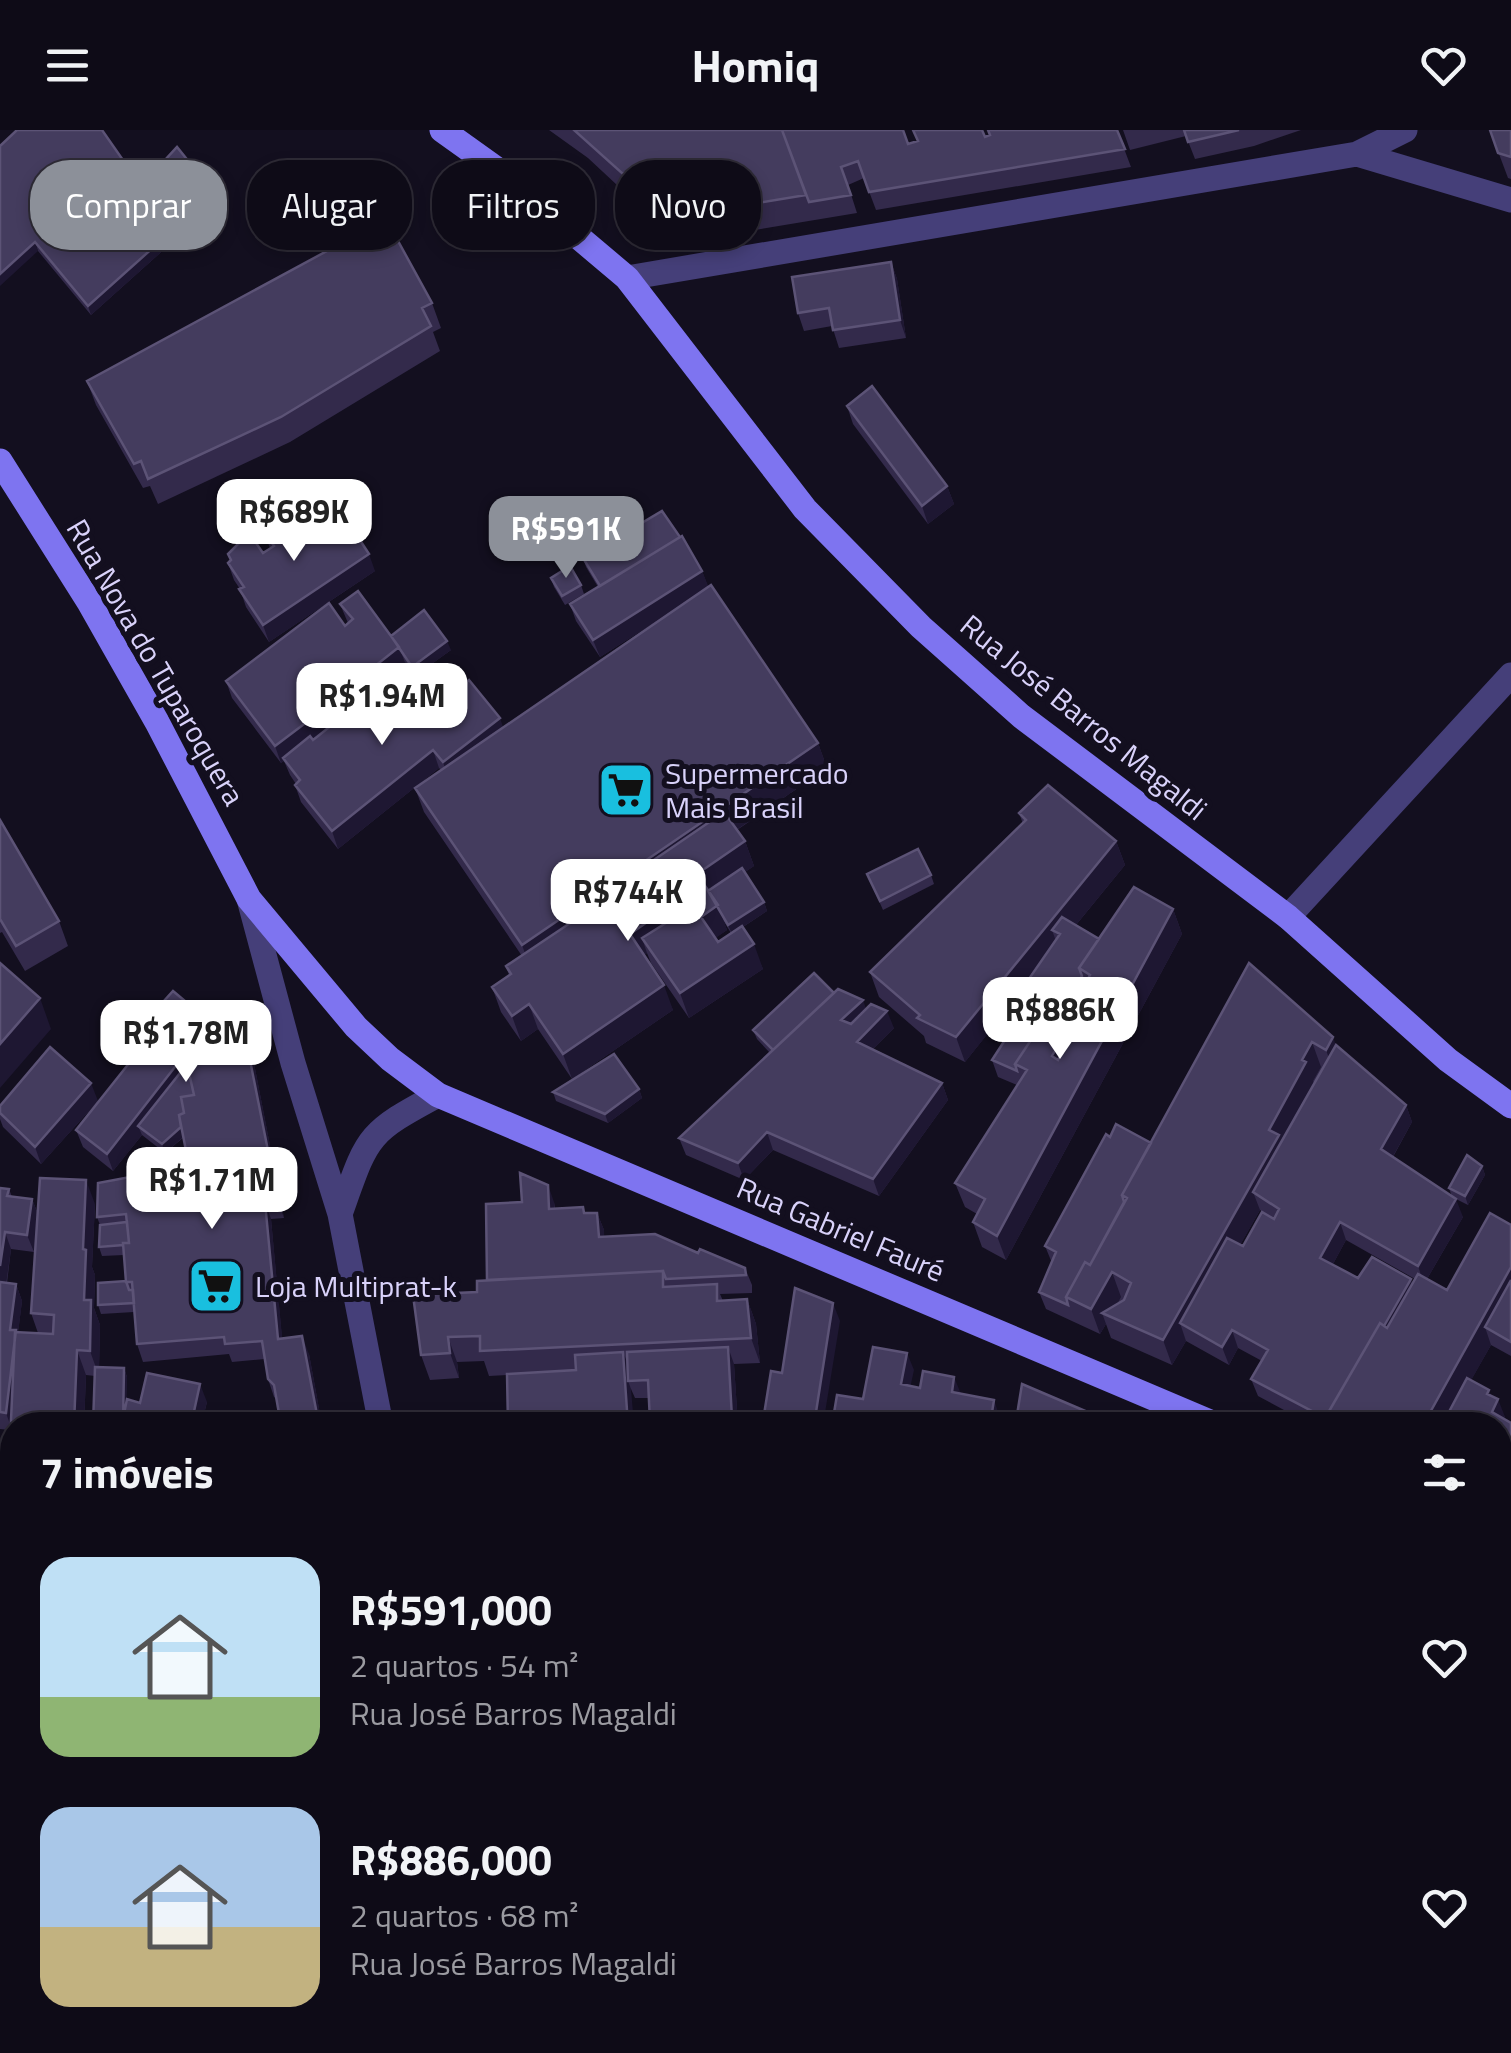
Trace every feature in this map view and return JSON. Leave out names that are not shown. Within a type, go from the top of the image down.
[{"type":"main road","name":"Rua José Barros Magaldi","points":[[442,130],[505,175],[627,278],[805,508],[921,627],[1022,716],[1288,917],[1448,1060],[1511,1106]]},
{"type":"main road","name":"Rua Nova do Tuparoquera","points":[[0,461],[89,602],[158,722],[249,899],[356,1027],[390,1059],[438,1094]]},
{"type":"main road","name":"Rua Gabriel Fauré","points":[[438,1094],[1186,1412]]},
{"type":"street","points":[[627,278],[1357,154],[1405,130]]},
{"type":"street","points":[[1357,154],[1511,200]]},
{"type":"street","points":[[1288,917],[1511,675]]},
{"type":"street","name":"Rua Nova do Tuparoquera","points":[[249,899],[340,1214],[378,1412]]},
{"type":"street","points":[[340,1214],[372,1136],[386,1123],[438,1094]]},
{"type":"building","points":[[17,130],[102,130],[123,160],[30,160],[30,247],[0,274],[0,146]]},
{"type":"building","points":[[574,130],[782,130],[806,195],[761,202],[761,160],[615,160],[615,167]]},
{"type":"building","points":[[782,130],[903,130],[908,144],[918,141],[913,130],[982,130],[985,137],[990,135],[988,130],[1117,130],[1125,149],[869,192],[858,161],[841,167],[851,195],[809,202]]},
{"type":"building","points":[[1184,130],[1239,130],[1188,142]]},
{"type":"building","points":[[1490,130],[1511,130],[1511,157],[1498,153]]},
{"type":"building","points":[[177,147],[187,160],[165,160]]},
{"type":"building","points":[[42,250],[150,250],[88,306]]},
{"type":"building","points":[[329,250],[403,250],[432,303],[422,308],[431,326],[281,417],[148,479],[141,461],[134,464],[87,381]]},
{"type":"building","points":[[891,262],[900,320],[833,330],[829,308],[798,313],[792,277]]},
{"type":"building","points":[[872,386],[947,486],[922,506],[847,406]]},
{"type":"building","points":[[337,505],[369,554],[263,625],[239,589],[244,587],[228,563],[228,554],[249,533],[263,553],[274,546],[262,528],[269,524],[279,540],[301,525],[312,542],[320,536],[312,523]]},
{"type":"building","points":[[662,511],[680,537],[600,586],[583,558]]},
{"type":"building","points":[[682,536],[702,571],[593,640],[570,604]]},
{"type":"building","points":[[570,566],[581,585],[562,596],[551,578]]},
{"type":"building","name":"Supermercado Mais Brasil","points":[[711,585],[818,743],[522,945],[415,788]]},
{"type":"building","points":[[358,591],[399,647],[375,666],[377,669],[275,746],[226,681],[329,603],[345,626],[353,619],[340,604]]},
{"type":"building","points":[[424,610],[447,641],[412,667],[391,636]]},
{"type":"building","points":[[469,680],[500,718],[443,762],[433,750],[332,831],[295,785],[300,780],[283,758],[310,736],[313,740],[380,687],[398,711],[422,692],[434,708]]},
{"type":"building","points":[[1048,785],[1116,841],[956,1037],[917,1018],[920,1015],[870,972],[1026,820],[1019,813]]},
{"type":"building","points":[[724,812],[745,841],[697,874],[718,905],[701,917],[718,942],[742,926],[754,944],[680,993],[642,938],[669,921],[663,911],[630,934],[664,985],[563,1054],[529,1004],[512,1016],[492,987],[511,974],[506,966],[606,899],[610,906],[618,901],[610,890]]},
{"type":"building","points":[[0,820],[59,921],[16,946],[0,919]]},
{"type":"building","points":[[918,849],[931,875],[880,901],[867,874]]},
{"type":"building","points":[[742,868],[764,902],[728,925],[708,891]]},
{"type":"building","points":[[1134,887],[1173,909],[997,1236],[973,1222],[985,1199],[955,1183],[1027,1070],[1015,1064],[1055,1004],[1075,1015],[1052,1056],[1058,1060],[1094,998],[1081,991],[1090,975],[1079,968]]},
{"type":"building","points":[[1062,917],[1099,939],[1079,968],[1082,976],[1061,1007],[1055,1004],[1015,1064],[1017,1071],[992,1060],[1016,1023],[1004,1015],[1060,934],[1052,930]]},
{"type":"building","points":[[0,963],[40,998],[0,1044]]},
{"type":"building","points":[[1249,963],[1333,1037],[1326,1050],[1312,1042],[1302,1060],[1306,1062],[1269,1130],[1279,1135],[1163,1340],[1102,1313],[1124,1300],[1131,1283],[1112,1272],[1091,1309],[1066,1297],[1085,1262],[1090,1265],[1127,1198],[1122,1195]]},
{"type":"building","points":[[814,973],[834,993],[773,1050],[753,1030]]},
{"type":"building","points":[[838,989],[863,1000],[841,1020],[851,1024],[871,1004],[887,1011],[857,1042],[942,1083],[873,1179],[767,1132],[738,1163],[679,1138]]},
{"type":"building","points":[[173,991],[210,1022],[107,1154],[76,1130],[138,1052],[126,1043]]},
{"type":"building","points":[[230,1010],[245,1041],[209,1048],[189,1073],[194,1095],[181,1097],[181,1127],[162,1144],[138,1126]]},
{"type":"building","points":[[246,1040],[278,1201],[265,1202],[278,1339],[302,1336],[317,1412],[279,1412],[262,1341],[225,1344],[224,1337],[137,1344],[132,1282],[126,1282],[126,1214],[97,1217],[98,1183],[189,1166],[179,1115],[184,1113],[181,1097],[194,1095],[189,1073],[209,1048]]},
{"type":"building","points":[[1336,1045],[1406,1105],[1381,1149],[1456,1199],[1418,1266],[1340,1222],[1320,1258],[1358,1278],[1372,1257],[1411,1279],[1384,1326],[1380,1323],[1329,1412],[1314,1412],[1251,1379],[1268,1350],[1232,1330],[1222,1347],[1180,1323],[1227,1238],[1243,1246],[1262,1212],[1274,1219],[1279,1209],[1253,1192]]},
{"type":"building","points":[[50,1047],[91,1083],[35,1147],[0,1113],[0,1106]]},
{"type":"building","points":[[614,1054],[639,1089],[605,1114],[553,1092]]},
{"type":"building","points":[[1116,1124],[1151,1143],[1090,1265],[1085,1262],[1066,1297],[1068,1305],[1039,1292],[1056,1252],[1045,1246],[1106,1134],[1110,1137]]},
{"type":"building","points":[[1467,1155],[1482,1166],[1465,1196],[1449,1188]]},
{"type":"building","points":[[520,1173],[548,1185],[549,1209],[583,1207],[584,1213],[597,1213],[599,1237],[655,1234],[745,1268],[746,1275],[666,1279],[663,1271],[487,1280],[486,1204],[522,1202]]},
{"type":"building","points":[[40,1178],[86,1180],[84,1300],[91,1300],[90,1351],[77,1350],[75,1412],[11,1412],[15,1332],[53,1334],[54,1315],[31,1313]]},
{"type":"building","points":[[0,1188],[9,1189],[7,1196],[32,1199],[27,1235],[5,1232],[0,1266]]},
{"type":"building","points":[[1490,1213],[1511,1225],[1511,1267],[1430,1412],[1329,1412],[1380,1323],[1387,1328],[1418,1274],[1447,1290]]},
{"type":"building","points":[[127,1222],[129,1243],[99,1247],[100,1225]]},
{"type":"building","points":[[663,1271],[663,1287],[717,1284],[717,1301],[747,1299],[751,1338],[480,1351],[480,1336],[448,1337],[450,1353],[421,1355],[413,1295],[477,1292],[477,1281]]},
{"type":"building","points":[[1511,1280],[1511,1342],[1485,1327]]},
{"type":"building","points":[[126,1281],[129,1290],[133,1290],[134,1303],[98,1305],[98,1283]]},
{"type":"building","points":[[0,1282],[16,1284],[10,1330],[16,1330],[6,1412],[0,1412]]},
{"type":"building","points":[[795,1288],[833,1303],[816,1412],[764,1412],[771,1371],[782,1373]]},
{"type":"building","points":[[728,1347],[732,1412],[650,1412],[648,1380],[628,1381],[627,1352]]},
{"type":"building","points":[[873,1347],[907,1353],[901,1384],[920,1388],[923,1371],[954,1377],[952,1392],[994,1400],[992,1412],[834,1412],[837,1395],[863,1399]]},
{"type":"building","points":[[623,1352],[627,1412],[508,1412],[507,1374],[576,1370],[575,1355]]},
{"type":"building","points":[[95,1367],[124,1368],[123,1412],[93,1412]]},
{"type":"building","points":[[147,1373],[200,1384],[194,1412],[124,1412],[127,1399],[140,1403]]},
{"type":"building","points":[[1467,1378],[1498,1399],[1492,1412],[1449,1412]]},
{"type":"building","points":[[1022,1384],[1088,1412],[1017,1412]]},
{"type":"place","name":"Supermercado Mais Brasil","points":[[626,790]]},
{"type":"place","name":"Loja Multiprat-k","points":[[216,1286]]}]
